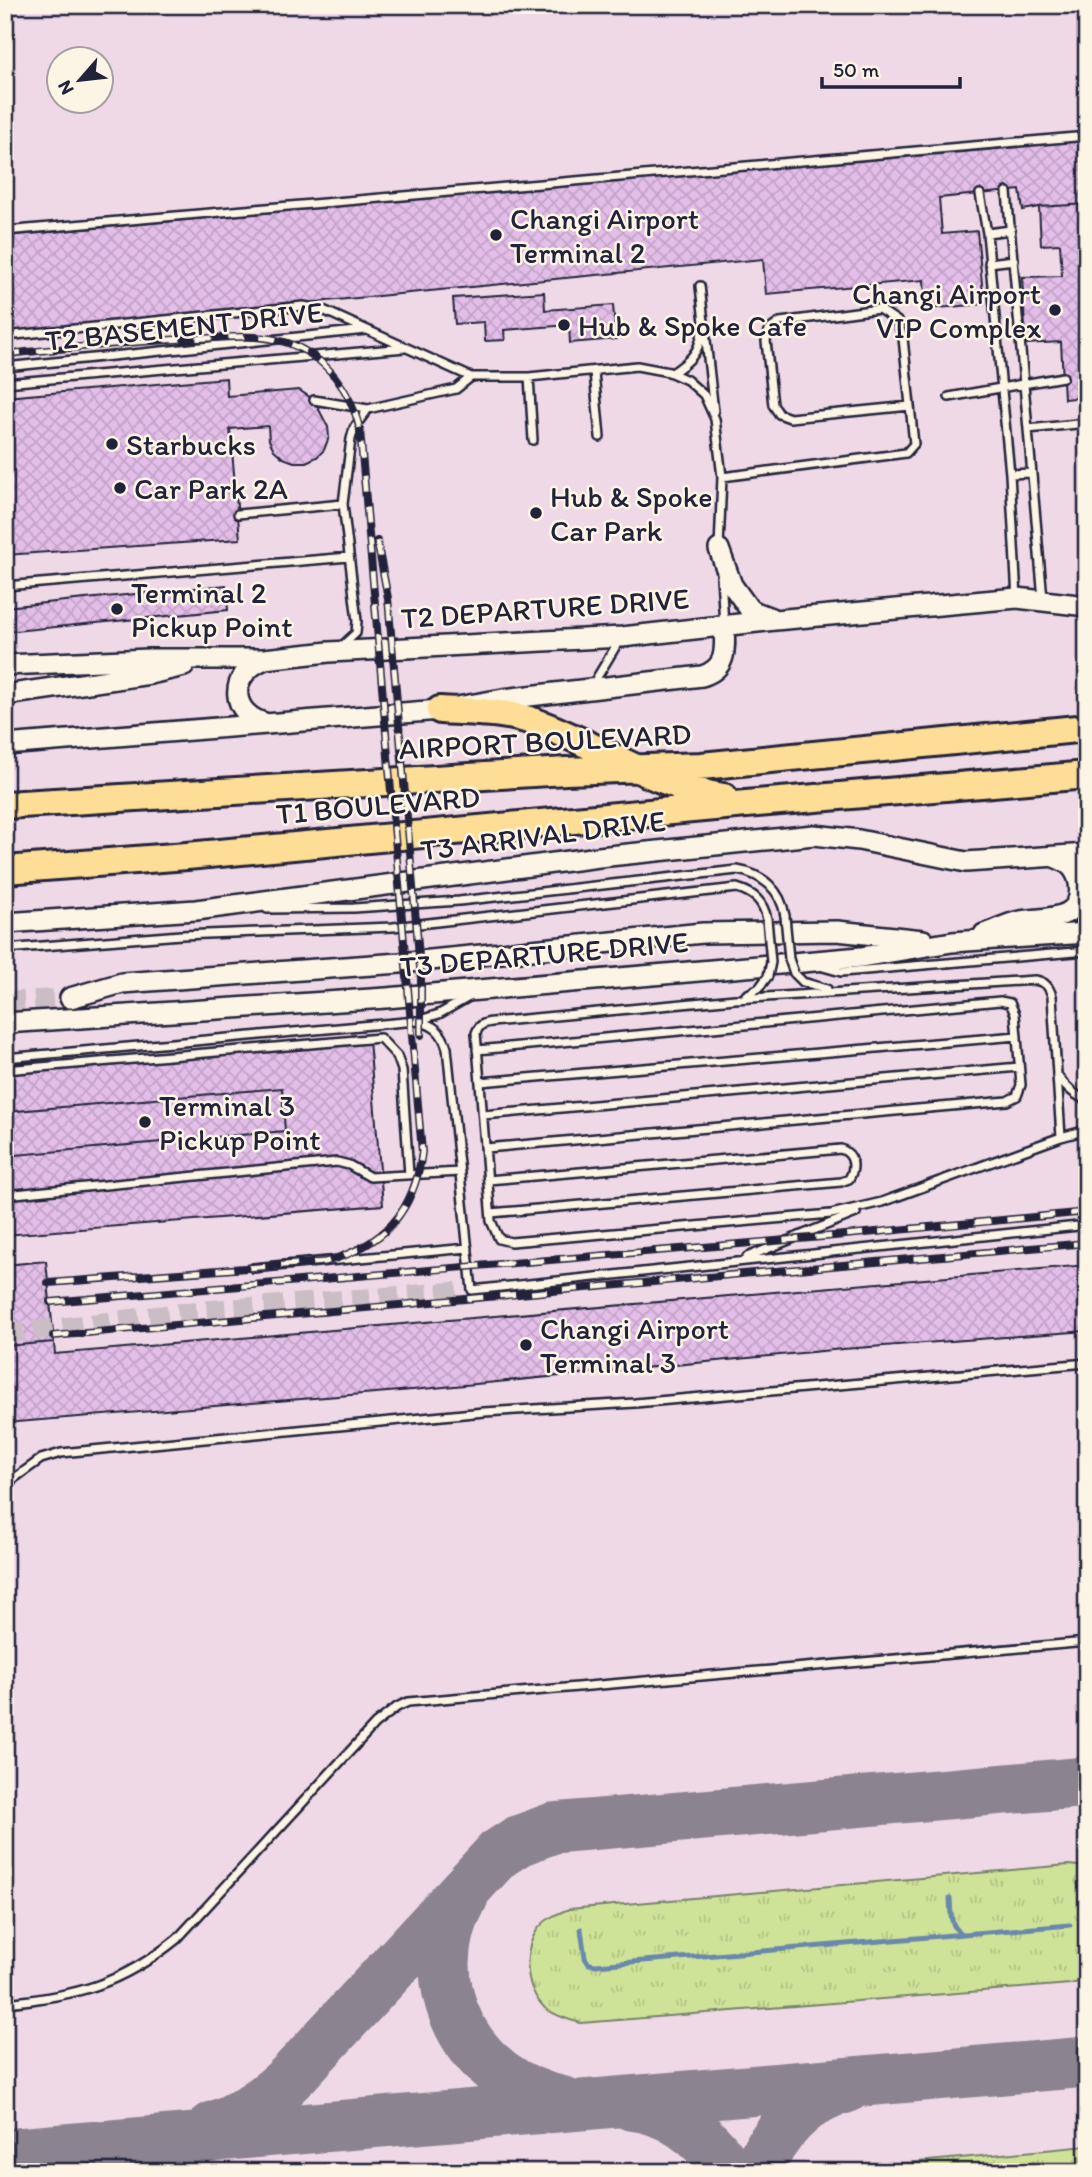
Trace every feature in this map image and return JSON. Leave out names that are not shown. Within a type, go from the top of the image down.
[{"type":"highway","points":[[440,710],[481,712],[533,721],[682,788],[705,795],[757,803],[1087,775]]},
{"type":"highway","name":"AIRPORT BOULEVARD","points":[[5,805],[701,765],[1087,728]]},
{"type":"highway","name":"T1 BOULEVARD","points":[[5,870],[187,856],[757,803]]},
{"type":"main road","points":[[719,549],[732,585],[750,610],[775,620]]},
{"type":"main road","name":"T2 DEPARTURE DRIVE","points":[[5,665],[149,659],[264,659],[329,652],[622,637],[1017,598],[1087,606]]},
{"type":"main road","name":"AIRPORT BOULEVARD","points":[[5,745],[440,710],[503,699],[710,674],[718,669],[725,657],[724,625]]},
{"type":"main road","points":[[5,695],[150,674],[212,659]]},
{"type":"main road","points":[[264,659],[244,672],[238,682],[237,693],[248,715],[258,721],[272,724]]},
{"type":"main road","name":"T3 ARRIVAL DRIVE","points":[[5,923],[196,910],[599,857],[814,835],[859,840],[966,862],[1087,854]]},
{"type":"main road","points":[[70,998],[122,984],[387,965],[703,933],[837,931],[958,942],[1018,922],[1059,917],[1068,913],[1079,898],[1078,879],[1069,863],[1054,857]]},
{"type":"main road","name":"T3 DEPARTURE DRIVE","points":[[5,1023],[799,967],[958,942],[1087,933]]},
{"type":"lane","points":[[5,231],[1087,136]]},
{"type":"lane","points":[[1007,192],[1043,600]]},
{"type":"lane","points":[[979,194],[986,233],[1010,474],[1017,598]]},
{"type":"lane","points":[[986,233],[1011,230]]},
{"type":"lane","points":[[989,263],[1014,260]]},
{"type":"lane","points":[[700,286],[722,477],[719,549],[724,625]]},
{"type":"lane","points":[[5,336],[303,306],[321,309],[471,377],[529,377],[637,366],[672,373],[687,380],[704,396],[715,419]]},
{"type":"lane","points":[[722,477],[906,453],[914,444],[903,338],[898,321],[879,309],[780,322],[769,330],[766,341],[772,405],[779,414],[790,418],[910,406]]},
{"type":"lane","points":[[672,373],[686,364],[701,344],[704,320]]},
{"type":"lane","name":"T2 BASEMENT DRIVE","points":[[5,367],[367,330]]},
{"type":"lane","points":[[5,383],[406,348]]},
{"type":"lane","points":[[594,372],[600,437]]},
{"type":"lane","points":[[314,400],[368,409],[456,389],[471,377]]},
{"type":"lane","points":[[529,377],[533,440]]},
{"type":"lane","points":[[949,397],[1063,377]]},
{"type":"lane","points":[[329,652],[350,640],[356,633],[357,621],[344,504],[351,439],[354,428],[368,409]]},
{"type":"lane","points":[[1028,429],[1087,423]]},
{"type":"lane","points":[[1010,474],[1031,473]]},
{"type":"lane","points":[[238,514],[344,504]]},
{"type":"lane","points":[[5,586],[349,557]]},
{"type":"lane","points":[[589,690],[622,637]]},
{"type":"lane","points":[[196,910],[354,908],[419,904],[737,870],[757,875],[774,888],[785,916],[789,959],[799,967],[841,972],[1087,951]]},
{"type":"lane","points":[[5,949],[205,934],[393,928],[737,888],[755,895],[761,903],[766,919],[771,962],[768,976],[759,988],[735,999]]},
{"type":"lane","points":[[799,967],[803,982],[839,991]]},
{"type":"lane","points":[[882,1202],[831,1214],[511,1242],[499,1239],[494,1232],[491,1213],[475,1033],[484,1023],[735,999],[1035,980],[1050,988],[1052,996],[1061,1137]]},
{"type":"lane","points":[[5,1058],[416,1021],[439,1014],[470,996],[493,989]]},
{"type":"lane","points":[[477,1050],[1000,1001],[1010,1003],[1015,1014],[1021,1085],[1017,1096],[1007,1101],[486,1148]]},
{"type":"lane","points":[[416,1021],[429,1023],[437,1028],[444,1037],[447,1048],[472,1290],[1087,1223]]},
{"type":"lane","points":[[480,1082],[1017,1036]]},
{"type":"lane","points":[[5,1070],[380,1038],[397,1056],[402,1070],[409,1175]]},
{"type":"lane","points":[[483,1115],[1019,1067]]},
{"type":"lane","points":[[1057,1075],[1079,1098],[1087,1100]]},
{"type":"lane","points":[[737,1261],[882,1202],[1087,1130]]},
{"type":"lane","points":[[488,1180],[841,1149],[848,1152],[852,1158],[853,1173],[849,1179],[841,1182],[491,1213]]},
{"type":"lane","points":[[5,1195],[337,1162],[349,1165],[370,1177],[460,1172]]},
{"type":"lane","points":[[253,1268],[468,1248]]},
{"type":"lane","points":[[5,1485],[41,1460],[61,1453],[484,1412],[635,1403],[1087,1363]]},
{"type":"lane","points":[[5,2003],[84,1991],[134,1970],[159,1954],[177,1940],[375,1724],[408,1702],[1087,1642]]},
{"type":"shaded area","points":[[5,5],[1087,5],[1087,2172],[5,2172]]},
{"type":"green space","points":[[1068,1865],[1087,1867],[1087,1980],[1070,1984],[581,2023],[545,2008],[533,1991],[530,1981],[528,1960],[532,1939],[551,1917],[569,1909]]},
{"type":"green space","points":[[1087,2146],[1087,2172],[861,2172],[876,2166]]},
{"type":"building","name":"Changi Airport Terminal 2","points":[[1087,139],[1087,204],[1023,210],[1020,190],[939,198],[942,234],[977,231],[984,304],[926,309],[924,280],[766,294],[763,259],[5,332],[5,236]]},
{"type":"building","name":"Changi Airport VIP Complex","points":[[1087,204],[1087,397],[1064,399],[1061,342],[1026,344],[1022,277],[1062,276],[1060,244],[1041,245],[1039,207]]},
{"type":"building","points":[[544,292],[545,310],[613,305],[616,339],[570,343],[569,325],[504,330],[505,340],[485,341],[484,322],[455,324],[453,298]]},
{"type":"building","name":"Car Park 2A","points":[[226,378],[227,396],[299,390],[314,400],[328,427],[329,437],[324,450],[317,457],[306,462],[294,462],[283,458],[274,450],[269,440],[268,426],[230,429],[240,539],[5,555],[5,397]]},
{"type":"building","name":"Terminal 2 Pickup Point","points":[[226,585],[228,610],[5,632],[5,607]]},
{"type":"building","points":[[369,1040],[383,1205],[5,1235],[5,1069]]},
{"type":"building","name":"Terminal 3 Pickup Point","points":[[282,1088],[285,1131],[5,1156],[5,1112]]},
{"type":"building","name":"Changi Airport Terminal 3","points":[[46,1261],[55,1354],[1087,1265],[1087,1331],[843,1349],[412,1390],[5,1423],[5,1265]]},
{"type":"building","points":[[46,1261],[54,1342],[5,1346],[5,1265]]},
{"type":"waterway","points":[[950,1898],[954,1926],[961,1933]]},
{"type":"waterway","points":[[581,1929],[585,1958],[589,1964],[596,1965],[1070,1925]]},
{"type":"taxiway","points":[[213,2127],[246,2112],[266,2099],[293,2075],[498,1854],[518,1841],[553,1828],[1087,1782]]},
{"type":"taxiway","points":[[463,1897],[450,1930],[445,1963],[449,1996],[460,2025],[477,2052],[501,2074],[530,2091],[564,2102]]},
{"type":"taxiway","points":[[5,2154],[1087,2062]]},
{"type":"taxiway","points":[[757,2172],[772,2144],[792,2119],[817,2100],[846,2088]]},
{"type":"taxiway","points":[[631,2105],[661,2112],[688,2127],[730,2172]]},
{"type":"tunnel","points":[[5,1001],[70,998]]},
{"type":"tunnel","points":[[5,1334],[193,1311],[472,1290]]},
{"type":"railway","points":[[5,354],[158,340],[268,338],[288,343],[314,357],[326,366],[344,389],[360,430],[422,1152],[412,1193],[393,1224],[380,1236],[346,1255],[325,1262],[48,1283]]},
{"type":"railway","points":[[377,541],[388,598],[421,979],[421,1035]]},
{"type":"railway","points":[[50,1302],[1087,1212]]},
{"type":"railway","points":[[53,1336],[1087,1243]]},
{"type":"place","name":"Changi Airport Terminal 2","points":[[496,235]]},
{"type":"place","name":"Changi Airport VIP Complex","points":[[1055,310]]},
{"type":"place","name":"Hub & Spoke Cafe","points":[[564,325]]},
{"type":"place","name":"Starbucks","points":[[112,444]]},
{"type":"place","name":"Car Park 2A","points":[[120,488]]},
{"type":"place","name":"Hub & Spoke Car Park","points":[[536,513]]},
{"type":"place","name":"Terminal 2 Pickup Point","points":[[117,609]]},
{"type":"place","name":"Terminal 3 Pickup Point","points":[[145,1122]]},
{"type":"place","name":"Changi Airport Terminal 3","points":[[526,1345]]}]
